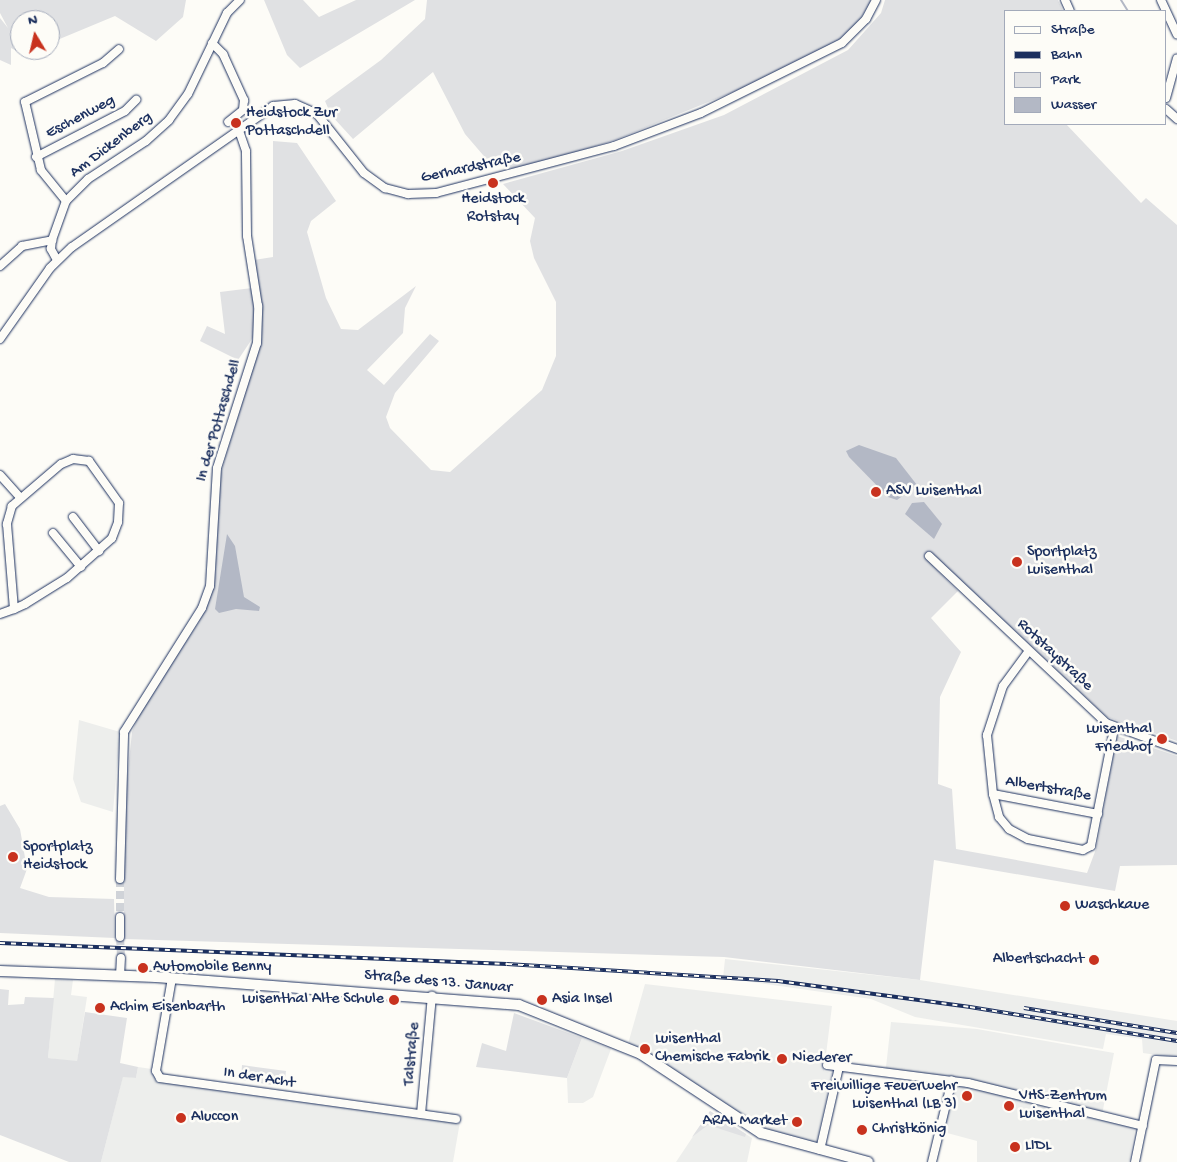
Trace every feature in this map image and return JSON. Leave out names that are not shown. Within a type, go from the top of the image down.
[{"type":"main road","name":"Straße des 13. Januar","points":[[0,971],[172,978],[497,1001],[545,1013],[641,1054],[761,1133],[868,1162]]},
{"type":"street","name":"Am Dickenberg","points":[[52,240],[66,201],[88,179],[146,141],[169,120],[188,94],[227,13],[240,0]]},
{"type":"street","name":"Gerhardstraße","points":[[0,339],[57,260],[238,128],[273,106],[302,106],[324,120],[364,173],[385,188],[416,195],[447,190],[614,146],[700,113],[842,43],[864,22],[876,0]]},
{"type":"street","points":[[1167,11],[1177,34]]},
{"type":"street","points":[[212,43],[223,54],[244,100],[243,110],[228,122]]},
{"type":"street","points":[[66,201],[44,177],[36,157],[25,102],[103,63],[119,48]]},
{"type":"street","points":[[1167,94],[1177,58]]},
{"type":"street","name":"Eschenweg","points":[[36,157],[125,111],[136,100]]},
{"type":"street","points":[[1167,110],[1177,119]]},
{"type":"street","name":"In der Pottaschdell","points":[[120,879],[124,732],[202,608],[210,586],[212,504],[218,468],[257,343],[258,306],[247,236],[246,151],[238,128]]},
{"type":"street","points":[[0,266],[22,246],[52,240],[51,249],[57,260]]},
{"type":"street","points":[[0,614],[14,609],[81,567],[99,551],[118,522],[119,503],[89,461],[73,459],[61,464],[20,496],[7,524],[14,609]]},
{"type":"street","points":[[0,475],[20,496]]},
{"type":"street","points":[[73,517],[99,551]]},
{"type":"street","points":[[54,533],[81,567]]},
{"type":"street","name":"Rotstaystraße","points":[[929,556],[1028,652],[1114,728],[1177,749]]},
{"type":"street","name":"Albertstraße","points":[[1028,652],[1003,686],[991,716],[986,746],[993,794],[999,817],[1015,834],[1069,847],[1091,846],[1114,728]]},
{"type":"street","name":"Albertstraße","points":[[993,794],[1098,814]]},
{"type":"street","points":[[120,917],[120,937]]},
{"type":"street","points":[[120,976],[121,958]]},
{"type":"street","name":"In der Acht","points":[[172,978],[156,1071],[160,1078],[456,1119]]},
{"type":"street","name":"Talstraße","points":[[421,1114],[432,996]]},
{"type":"street","points":[[1135,1162],[1156,1060],[1177,1061]]},
{"type":"street","points":[[827,1065],[952,1080],[1143,1126]]},
{"type":"street","points":[[820,1150],[839,1067]]},
{"type":"street","points":[[932,1162],[952,1080]]},
{"type":"shaded area","points":[[79,720],[120,732],[113,812],[81,802],[73,779]]},
{"type":"shaded area","points":[[725,959],[920,980],[1177,1021],[1177,1058],[1143,1053],[1142,1039],[1106,1034],[1103,1049],[915,1017],[871,999],[723,978]]},
{"type":"shaded area","points":[[55,979],[73,980],[71,995],[87,997],[77,1062],[48,1058]]},
{"type":"shaded area","points":[[645,984],[832,1006],[824,1071],[832,1073],[816,1146],[765,1130],[628,1044]]},
{"type":"shaded area","points":[[891,1022],[977,1029],[1114,1053],[1101,1120],[1135,1128],[1129,1162],[977,1162],[977,1141],[936,1130],[948,1084],[885,1076]]},
{"type":"shaded area","points":[[582,1038],[611,1049],[593,1097],[583,1103],[568,1103],[567,1078]]},
{"type":"shaded area","points":[[138,1067],[159,1070],[163,1075],[461,1116],[453,1162],[101,1162],[123,1076],[136,1078]]},
{"type":"shaded area","points":[[710,1111],[752,1138],[747,1162],[676,1162]]},
{"type":"green space","points":[[0,0],[186,0],[183,17],[156,41],[115,16],[60,39],[60,10],[10,10],[11,65],[0,60],[0,18],[8,28],[0,13]]},
{"type":"green space","points":[[264,0],[303,0],[319,17],[356,0],[415,0],[300,68],[287,55]]},
{"type":"green space","points":[[427,0],[872,0],[855,27],[837,41],[755,83],[615,140],[518,170],[489,162],[465,134],[433,72],[353,139],[331,115],[325,101],[381,60],[425,19]]},
{"type":"green space","points":[[885,0],[1058,0],[1063,10],[1004,10],[1004,125],[1067,125],[1141,203],[1146,198],[1177,225],[1177,741],[1107,717],[939,560],[933,566],[958,591],[931,618],[961,652],[940,697],[938,784],[952,789],[956,849],[1087,873],[1096,849],[1117,736],[1177,756],[1177,865],[1120,866],[1115,891],[934,860],[920,980],[724,957],[124,939],[124,810],[132,732],[141,710],[199,622],[215,579],[220,476],[262,337],[254,260],[273,257],[273,141],[297,143],[336,201],[311,221],[307,232],[326,298],[341,329],[358,330],[416,286],[405,308],[403,333],[367,370],[384,385],[430,334],[439,341],[395,393],[386,417],[390,428],[431,470],[450,472],[542,390],[556,356],[556,302],[534,258],[530,241],[535,218],[503,184],[622,151],[724,115],[848,50],[881,13]]},
{"type":"green space","points":[[252,288],[256,333],[238,360],[200,341],[207,326],[225,334],[220,292]]},
{"type":"green space","points":[[5,804],[20,829],[27,869],[20,888],[49,897],[114,899],[115,938],[0,933],[0,806]]},
{"type":"green space","points":[[0,989],[9,990],[8,1005],[24,1004],[25,997],[54,998],[48,1058],[77,1061],[85,1012],[127,1018],[120,1063],[138,1067],[136,1078],[123,1077],[101,1162],[69,1162],[0,1135]]},
{"type":"green space","points":[[514,1013],[582,1038],[567,1078],[476,1067],[482,1043],[506,1051]]},
{"type":"green space","points":[[242,1065],[286,1071],[284,1087],[241,1080]]},
{"type":"green space","points":[[710,1111],[746,1134],[745,1137],[708,1125],[692,1137]]},
{"type":"water","points":[[859,445],[896,458],[917,485],[897,500],[888,497],[849,457],[846,451]]},
{"type":"water","points":[[924,502],[942,524],[934,539],[905,514],[912,503]]},
{"type":"water","points":[[227,534],[235,546],[244,597],[260,607],[259,611],[236,609],[219,613],[215,609]]},
{"type":"waterway","points":[[1121,0],[1127,10]]},
{"type":"tunnel","points":[[120,879],[120,917]]},
{"type":"tunnel","points":[[120,937],[121,958]]},
{"type":"railway","points":[[0,943],[507,964],[778,981],[970,1007],[1177,1041]]},
{"type":"railway","points":[[1024,1008],[1177,1033]]},
{"type":"place","name":"Heidstock Zur Pottaschdell","points":[[236,123]]},
{"type":"place","name":"Heidstock Rotstay","points":[[493,183]]},
{"type":"place","name":"ASV Luisenthal","points":[[876,492]]},
{"type":"place","name":"Sportplatz Luisenthal","points":[[1017,562]]},
{"type":"place","name":"Luisenthal Friedhof","points":[[1162,739]]},
{"type":"place","name":"Sportplatz Heidstock","points":[[13,857]]},
{"type":"place","name":"Waschkaue","points":[[1065,906]]},
{"type":"place","name":"Albertschacht","points":[[1094,960]]},
{"type":"place","name":"Automobile Benny","points":[[143,968]]},
{"type":"place","name":"Luisenthal Alte Schule","points":[[394,1000]]},
{"type":"place","name":"Asia Insel","points":[[542,1000]]},
{"type":"place","name":"Achim Eisenbarth","points":[[100,1008]]},
{"type":"place","name":"Luisenthal Chemische Fabrik","points":[[645,1049]]},
{"type":"place","name":"Niederer","points":[[782,1059]]},
{"type":"place","name":"Freiwillige Feuerwehr Luisenthal (LB 3)","points":[[967,1096]]},
{"type":"place","name":"VHS-Zentrum Luisenthal","points":[[1009,1106]]},
{"type":"place","name":"Aluccon","points":[[181,1118]]},
{"type":"place","name":"ARAL Market","points":[[797,1122]]},
{"type":"place","name":"Christkönig","points":[[862,1130]]},
{"type":"place","name":"LIDL","points":[[1015,1147]]}]
